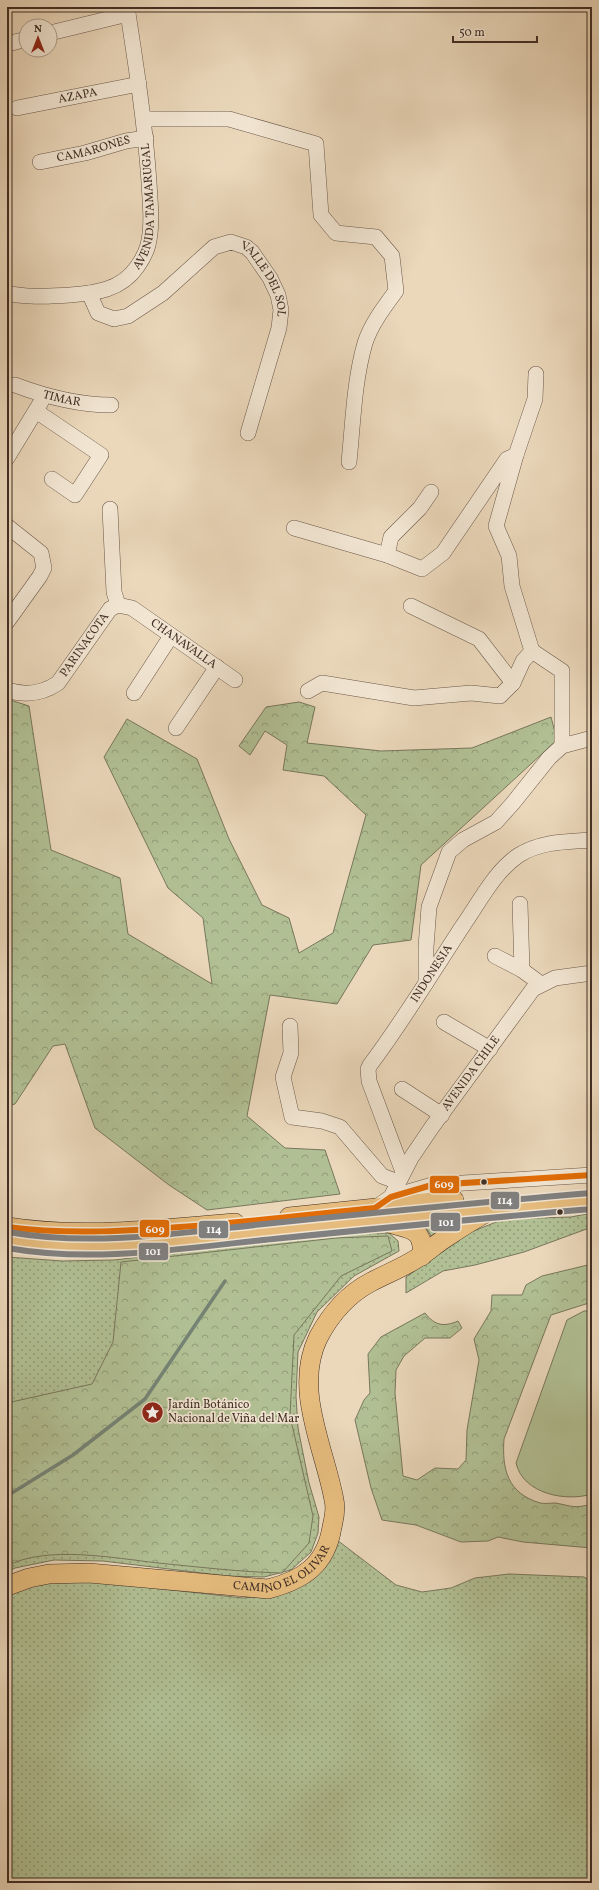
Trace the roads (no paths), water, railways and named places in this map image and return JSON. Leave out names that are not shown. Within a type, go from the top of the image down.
[{"type":"main road","points":[[7,1240],[27,1244],[69,1247],[129,1246],[378,1214],[592,1189]]},
{"type":"main road","points":[[7,1227],[68,1234],[111,1233],[245,1222],[493,1209],[592,1201]]},
{"type":"main road","name":"CAMINO EL OLIVAR","points":[[7,1586],[29,1578],[49,1574],[89,1573],[268,1590],[286,1585],[303,1576],[319,1561],[330,1542],[335,1502],[311,1410],[312,1359],[318,1340],[330,1318],[351,1296],[370,1282],[422,1256],[443,1240],[493,1209]]},
{"type":"main road","points":[[378,1214],[418,1234],[423,1242],[422,1256]]},
{"type":"street","points":[[58,31],[128,10]]},
{"type":"street","name":"AVENIDA TAMARUGAL","points":[[7,293],[19,296],[51,296],[89,293],[108,289],[125,280],[137,268],[145,252],[150,228],[146,138],[128,10]]},
{"type":"street","points":[[8,44],[18,41]]},
{"type":"street","name":"AZAPA","points":[[17,108],[139,84]]},
{"type":"street","points":[[144,119],[229,118],[316,144],[321,215],[336,233],[376,237],[392,256],[396,290],[382,309],[365,342],[358,376],[349,462]]},
{"type":"street","name":"CAMARONES","points":[[40,162],[85,153],[126,141],[146,138]]},
{"type":"street","name":"VALLE DEL SOL","points":[[89,293],[98,313],[114,319],[128,316],[163,293],[214,247],[231,242],[246,247],[252,252],[259,260],[278,295],[281,310],[279,328],[248,433]]},
{"type":"street","points":[[536,374],[536,399],[516,456],[496,526],[508,556],[512,586],[532,651],[562,671],[562,746]]},
{"type":"street","name":"TIMAR","points":[[15,385],[44,396],[87,405],[111,405]]},
{"type":"street","points":[[9,452],[44,396]]},
{"type":"street","points":[[36,411],[101,455],[75,495],[52,479]]},
{"type":"street","points":[[294,528],[387,556],[422,569],[443,553],[507,459],[516,456]]},
{"type":"street","points":[[387,556],[391,537],[420,508],[431,492]]},
{"type":"street","name":"PARINACOTA","points":[[7,690],[18,694],[29,694],[48,690],[58,683],[110,609],[125,607],[114,592],[110,509]]},
{"type":"street","points":[[7,526],[41,553],[44,568],[40,576],[7,622]]},
{"type":"street","points":[[411,606],[479,639],[513,683]]},
{"type":"street","name":"CHANAVALLA","points":[[125,607],[171,636],[235,680]]},
{"type":"street","points":[[134,693],[171,636]]},
{"type":"street","points":[[308,691],[322,683],[414,698],[471,693],[500,696],[513,683],[523,661],[532,651]]},
{"type":"street","points":[[176,728],[217,668]]},
{"type":"street","points":[[426,983],[426,947],[430,907],[449,852],[463,840],[496,822],[549,758],[562,746],[592,738]]},
{"type":"street","name":"INDONESIA","points":[[401,1177],[369,1082],[368,1070],[492,882],[518,856],[535,847],[551,843],[592,840]]},
{"type":"street","points":[[520,904],[522,970]]},
{"type":"street","points":[[495,956],[522,970],[541,984]]},
{"type":"street","name":"AVENIDA CHILE","points":[[391,1197],[401,1177],[432,1126],[442,1115],[533,989],[554,978],[592,974]]},
{"type":"street","points":[[444,1022],[490,1049]]},
{"type":"street","points":[[290,1026],[291,1053],[283,1077],[292,1117],[322,1121],[340,1127],[382,1176],[411,1177],[432,1185]]},
{"type":"street","points":[[402,1089],[442,1115]]},
{"type":"street","points":[[378,1214],[391,1197],[432,1185],[592,1175]]},
{"type":"waterway","points":[[7,1496],[73,1455],[145,1399],[225,1281]]},
{"type":"place","name":"Jardín Botánico Nacional de Viña del Mar","points":[[152,1412]]}]
